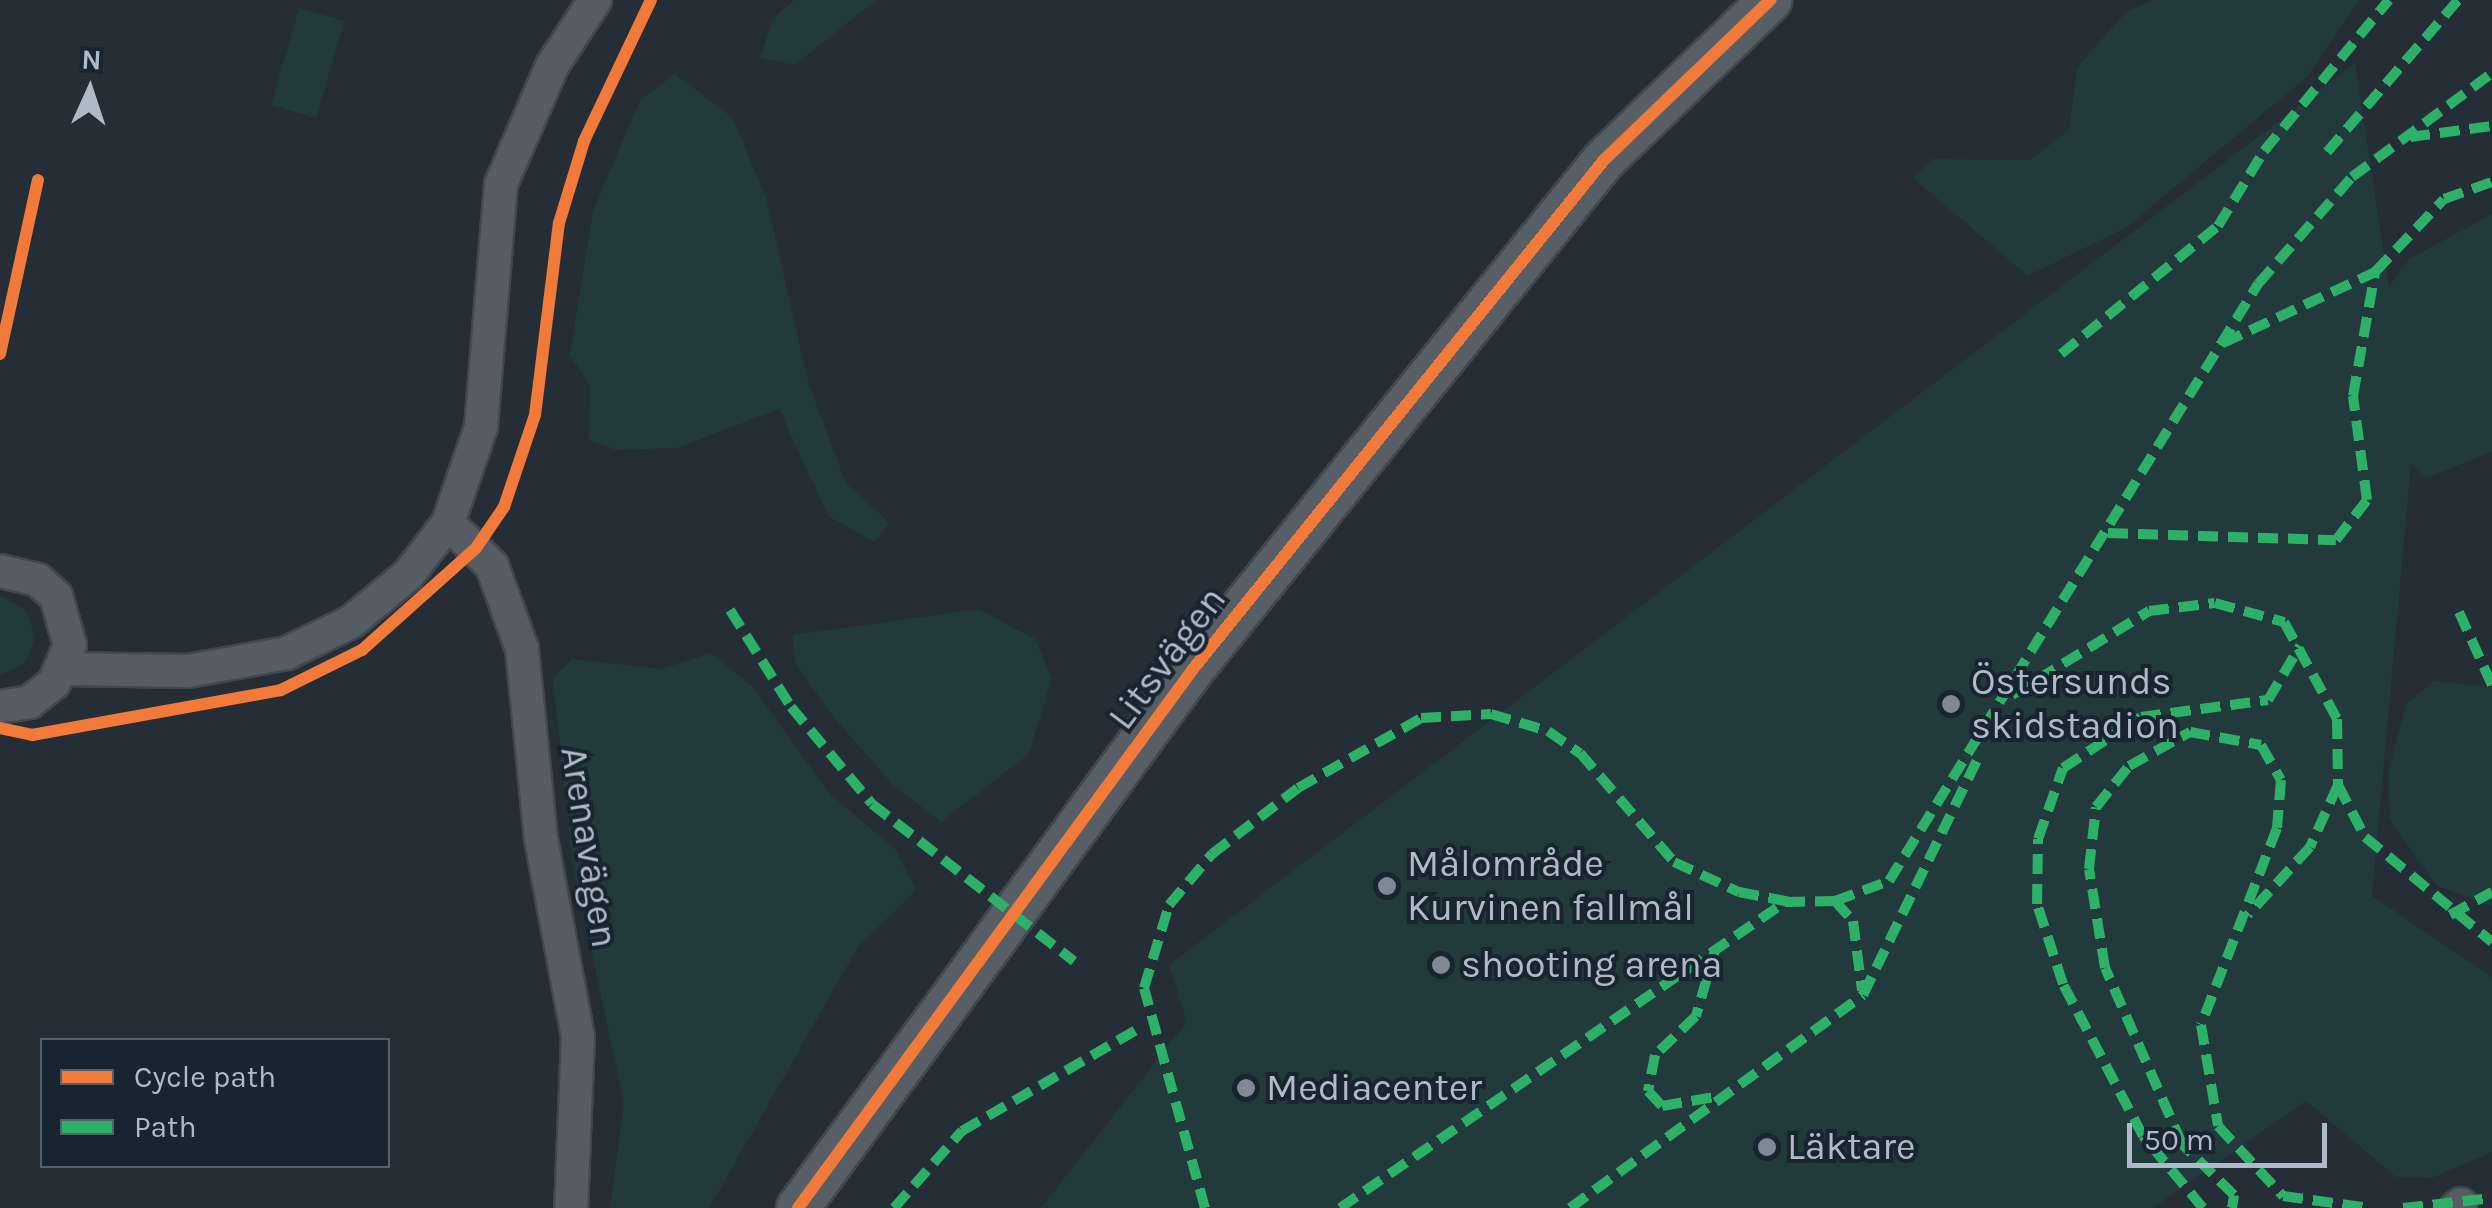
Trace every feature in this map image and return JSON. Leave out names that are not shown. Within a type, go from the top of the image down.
[{"type":"main road","name":"Litsvägen","points":[[798,1208],[1193,669],[1604,160],[1770,0]]},
{"type":"street","points":[[64,669],[188,671],[286,653],[352,622],[408,575],[448,522],[481,427],[502,184],[552,66],[595,0]]},
{"type":"street","name":"Arenavägen","points":[[448,522],[492,566],[522,650],[541,838],[578,1037],[571,1208]]},
{"type":"street","points":[[0,571],[38,580],[56,596],[70,646],[64,669],[30,702],[0,707]]},
{"type":"green space","points":[[794,0],[876,0],[795,65],[760,58],[773,18]]},
{"type":"green space","points":[[2153,0],[2359,0],[2307,77],[2127,227],[2028,276],[1913,178],[1932,159],[2030,160],[2069,130],[2077,67],[2126,12]]},
{"type":"green space","points":[[299,8],[344,21],[316,118],[271,105]]},
{"type":"green space","name":"Östersunds skidstadion","points":[[2355,63],[2389,287],[2409,259],[2492,214],[2492,452],[2426,478],[2411,463],[2372,896],[2492,977],[2492,1152],[2432,1178],[2396,1177],[2306,1101],[2153,1208],[1041,1208],[1187,1022],[1169,965]]},
{"type":"green space","points":[[675,74],[733,118],[766,198],[809,385],[846,483],[890,523],[874,542],[828,516],[779,409],[677,448],[616,450],[589,440],[590,386],[570,355],[593,211],[640,100]]},
{"type":"green space","points":[[0,595],[27,611],[35,637],[26,662],[0,676]]},
{"type":"green space","points":[[979,609],[1035,639],[1052,678],[1029,754],[941,822],[892,784],[831,714],[795,663],[793,635]]},
{"type":"green space","points":[[711,653],[752,686],[830,794],[895,849],[916,890],[858,947],[709,1208],[610,1208],[624,1103],[572,860],[553,678],[572,659],[661,669]]},
{"type":"green space","points":[[2434,681],[2492,687],[2492,906],[2437,886],[2390,820],[2388,772],[2406,704]]},
{"type":"marked path","points":[[2061,354],[2218,226],[2264,151],[2389,0]]},
{"type":"marked path","points":[[2327,152],[2458,0]]},
{"type":"marked path","points":[[1340,1208],[1785,902],[1835,901],[1889,881],[2258,284],[2352,177],[2492,73]]},
{"type":"marked path","points":[[2410,137],[2492,126]]},
{"type":"marked path","points":[[2108,533],[2336,540],[2367,500],[2353,396],[2375,272],[2444,199],[2492,182]]},
{"type":"marked path","points":[[2223,343],[2375,272]]},
{"type":"marked path","points":[[2012,695],[2149,611],[2215,603],[2284,622],[2337,719],[2338,785],[2310,847],[2248,915]]},
{"type":"marked path","points":[[730,610],[791,707],[872,804],[1074,961]]},
{"type":"marked path","points":[[2459,612],[2492,685]]},
{"type":"marked path","points":[[2203,1208],[2143,1136],[2063,984],[2037,904],[2038,839],[2063,768],[2141,717],[2268,700],[2300,646]]},
{"type":"marked path","points":[[1205,1208],[1144,988],[1169,905],[1212,854],[1298,788],[1421,718],[1491,714],[1548,731],[1580,753],[1674,862],[1739,892],[1790,902]]},
{"type":"marked path","points":[[2232,1208],[2234,1195],[2182,1144],[2105,968],[2089,869],[2096,807],[2129,766],[2190,732],[2261,745],[2281,780],[2277,828],[2201,1025],[2218,1126],[2283,1196],[2369,1208]]},
{"type":"marked path","points":[[1570,1208],[1863,995],[1979,756]]},
{"type":"marked path","points":[[2338,785],[2365,837],[2492,942]]},
{"type":"marked path","points":[[2450,915],[2492,892]]},
{"type":"marked path","points":[[1835,901],[1853,921],[1862,990]]},
{"type":"marked path","points":[[1715,950],[1696,1016],[1655,1055],[1648,1091],[1662,1106],[1720,1096]]},
{"type":"marked path","points":[[894,1208],[962,1131],[1143,1026]]},
{"type":"marked path","points":[[2403,1208],[2492,1198]]},
{"type":"cycle path","points":[[0,728],[32,735],[281,690],[362,650],[476,548],[504,507],[535,415],[559,223],[584,141],[651,0]]},
{"type":"cycle path","points":[[798,1208],[1193,669],[1604,160],[1770,0]]},
{"type":"cycle path","points":[[0,354],[38,180]]},
{"type":"place","name":"Östersunds skidstadion","points":[[1951,704]]},
{"type":"place","name":"Målområde Kurvinen fallmål","points":[[1387,886]]},
{"type":"place","name":"shooting arena","points":[[1441,965]]},
{"type":"place","name":"Mediacenter","points":[[1246,1088]]},
{"type":"place","name":"Läktare","points":[[1767,1147]]}]
